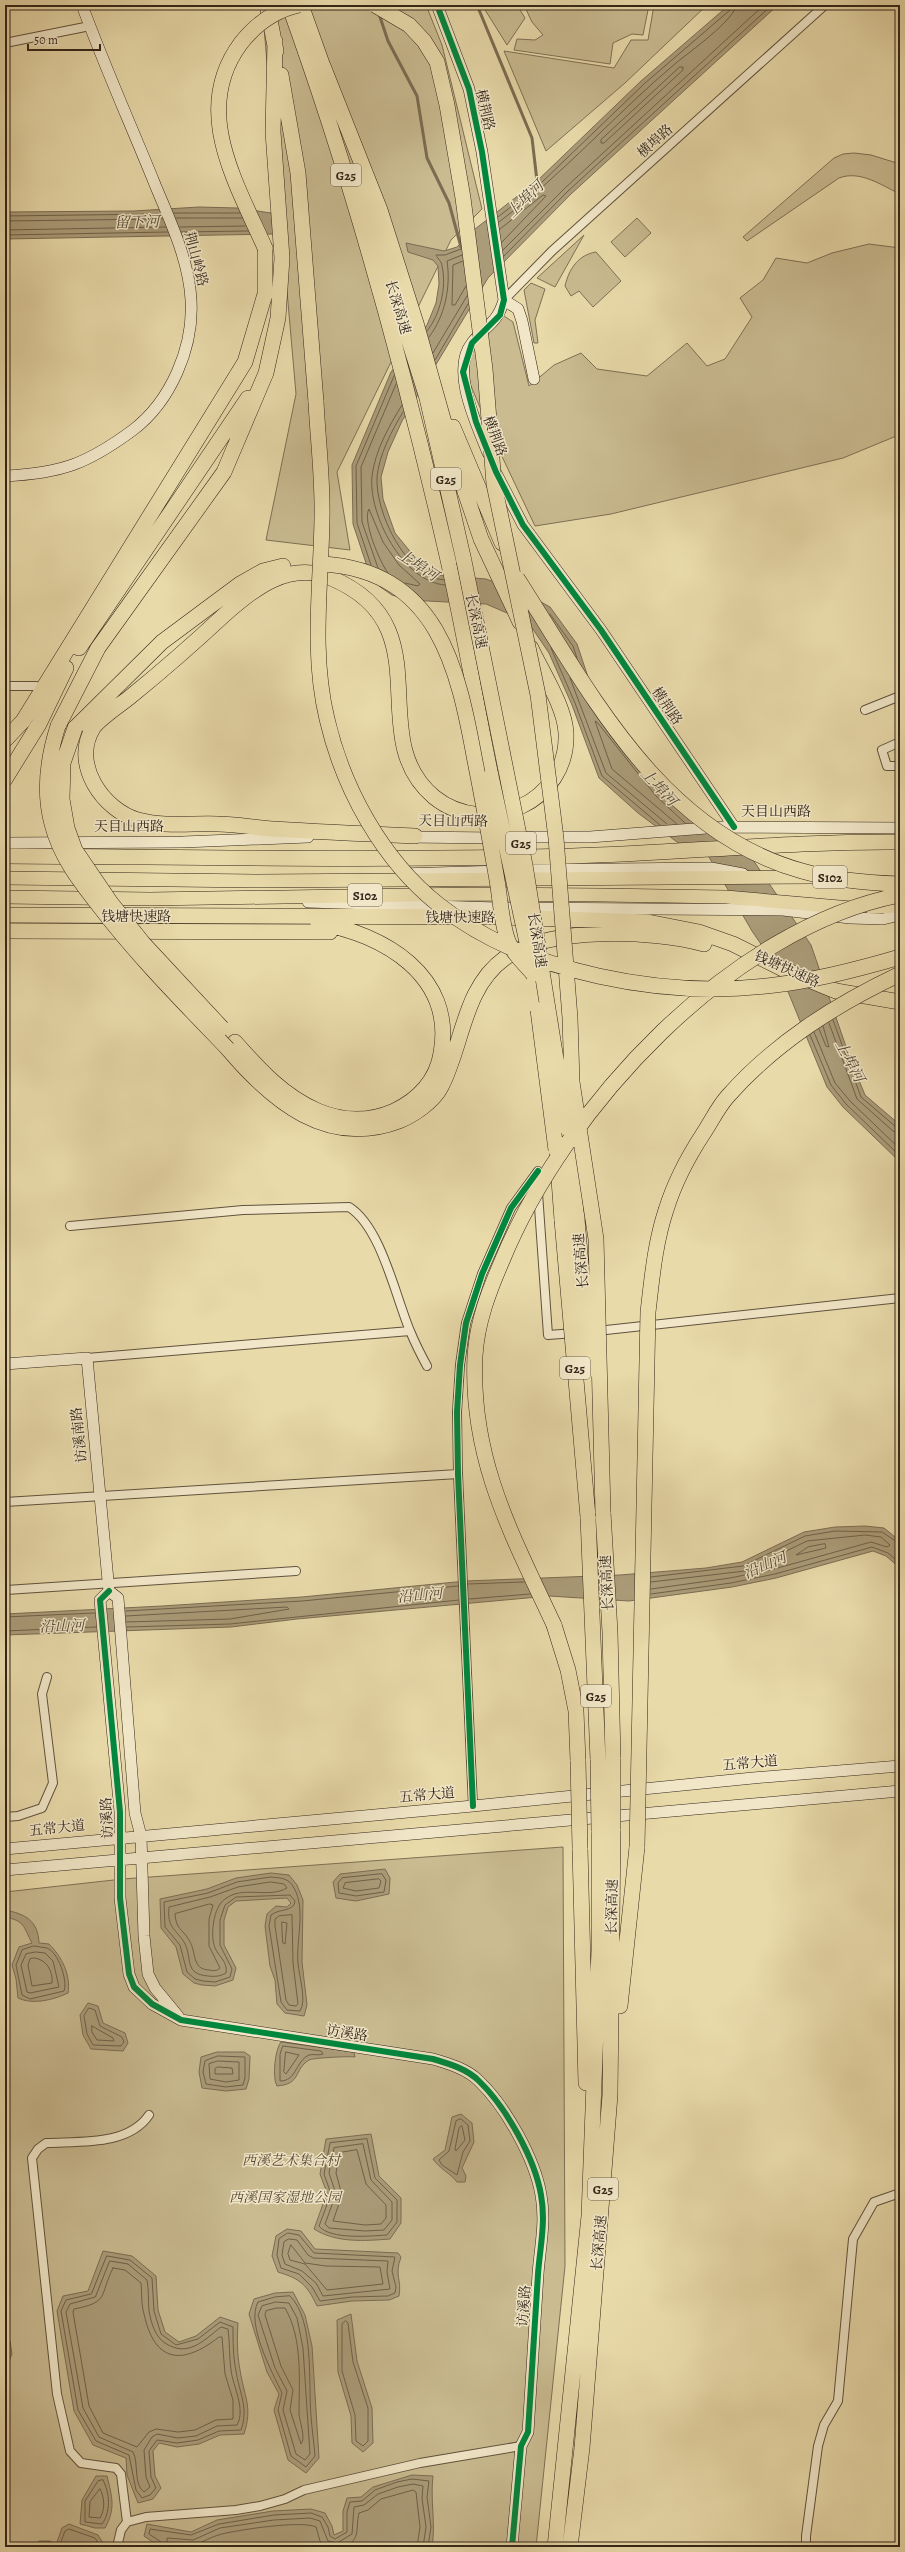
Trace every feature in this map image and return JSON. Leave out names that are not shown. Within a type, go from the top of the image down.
[{"type":"highway","points":[[267,5],[275,41],[298,173],[316,402],[322,517],[317,631],[326,717],[337,754],[373,830],[400,866],[438,904],[496,939],[539,959],[571,970],[614,979],[690,987],[773,986],[816,979],[900,957]]},
{"type":"highway","name":"长深高速","points":[[289,5],[313,72],[357,212],[413,416],[448,561],[534,974],[556,1150],[570,1220],[603,1512],[610,1632],[605,1759],[610,2095],[582,2448],[570,2547]]},
{"type":"highway","points":[[212,452],[245,362],[265,294],[265,248],[228,165],[218,120],[219,91],[233,54],[245,38],[261,22],[300,5],[380,210],[430,392],[481,539],[558,705],[564,722],[566,736],[562,757],[551,784],[538,797],[519,810],[498,814],[478,815],[459,811],[437,799],[420,783],[410,766],[403,736],[395,647],[389,629],[366,597],[346,584],[320,573],[300,572],[271,579],[249,593],[177,658],[93,728],[85,754],[91,780],[109,803],[137,820],[170,824],[220,824],[415,836]]},
{"type":"highway","points":[[375,5],[409,25],[424,41],[437,62],[447,104],[463,198],[485,369],[494,484],[538,695],[556,838],[570,1018],[572,1082],[596,1239],[603,1512]]},
{"type":"highway","points":[[245,916],[344,928],[379,941],[405,959],[425,980],[440,1007],[445,1034],[439,1065],[426,1088],[409,1104],[385,1115],[368,1119],[347,1119],[318,1111],[283,1091],[231,1045],[129,944],[82,883],[60,848],[51,823],[47,778],[50,752],[58,726],[98,648],[224,472],[266,371],[278,318],[282,258],[273,132],[275,41]]},
{"type":"highway","points":[[5,740],[23,721],[245,362]]},
{"type":"highway","points":[[5,779],[39,724],[66,668],[266,371]]},
{"type":"highway","points":[[430,392],[471,466],[516,577],[591,697],[616,733],[683,806],[721,835],[759,855],[802,871],[863,883],[900,884]]},
{"type":"highway","name":"长深高速","points":[[430,392],[525,865],[567,1128],[570,1220],[594,1632],[605,1759]]},
{"type":"highway","points":[[534,974],[509,943],[457,675],[441,639],[430,619],[404,591],[365,572],[344,566],[298,563],[263,571],[240,584],[162,642],[75,728],[63,763],[62,799],[67,828],[75,850],[111,902],[143,943],[231,1045],[248,1073],[270,1094],[289,1108],[328,1126],[354,1128],[384,1126],[408,1118],[425,1105],[441,1088],[454,1056],[466,1014],[484,979],[505,958],[530,946],[562,938],[596,933],[648,936],[691,940],[764,960]]},
{"type":"highway","points":[[5,856],[464,858],[576,856],[688,849],[900,842]]},
{"type":"highway","points":[[589,2216],[576,1711],[554,1625],[501,1511],[482,1450],[475,1400],[475,1354],[484,1303],[528,1202],[584,1117],[660,1035],[694,1002],[737,970],[808,926],[869,901],[900,895]]},
{"type":"highway","name":"钱塘快速路","points":[[5,915],[512,917],[648,922],[699,932],[733,944],[785,970],[836,991],[900,1002]]},
{"type":"highway","points":[[5,931],[333,932],[379,941]]},
{"type":"highway","points":[[610,2095],[637,1847],[648,1312],[655,1254],[666,1209],[689,1156],[727,1097],[772,1052],[813,1022],[862,992],[900,974]]},
{"type":"highway","name":"长深高速","points":[[555,2547],[589,2216],[599,1957],[606,1830]]},
{"type":"main road","name":"S102","points":[[5,878],[543,881],[714,873],[760,876],[900,878]]},
{"type":"main road","name":"S102","points":[[5,897],[150,899],[480,894],[847,908],[900,906]]},
{"type":"street","name":"荆山岭路","points":[[5,476],[41,474],[71,467],[99,454],[146,420],[165,395],[181,364],[190,331],[191,300],[181,250],[82,5]]},
{"type":"street","name":"横荆路","points":[[437,5],[469,89],[482,152],[504,300],[500,315],[472,343],[465,358],[463,372],[476,422],[496,472],[523,525],[601,630],[734,827]]},
{"type":"street","name":"横埠路","points":[[504,300],[552,251],[825,5]]},
{"type":"street","points":[[5,43],[90,26]]},
{"type":"street","points":[[504,300],[518,309],[522,321],[534,380]]},
{"type":"street","points":[[5,686],[36,686]]},
{"type":"street","points":[[865,710],[900,696]]},
{"type":"street","points":[[900,742],[882,750],[887,766],[900,766]]},
{"type":"street","name":"天目山西路","points":[[5,843],[415,836],[590,837],[658,833],[719,827],[900,828]]},
{"type":"street","points":[[786,906],[850,918],[883,919],[900,915]]},
{"type":"street","points":[[473,1806],[458,1474],[457,1412],[466,1323],[482,1274],[511,1208],[538,1171],[539,1222],[548,1336],[900,1298]]},
{"type":"street","points":[[70,1226],[243,1210],[349,1207],[360,1214],[380,1251],[410,1331],[427,1366]]},
{"type":"street","points":[[5,1364],[410,1331]]},
{"type":"street","name":"访溪南路","points":[[87,1358],[108,1587]]},
{"type":"street","points":[[5,1502],[458,1474]]},
{"type":"street","points":[[6,1590],[108,1587],[296,1571]]},
{"type":"street","points":[[108,1587],[118,1598],[135,1813],[141,1836],[144,1936],[148,1974],[155,1988],[181,2020]]},
{"type":"street","name":"访溪路","points":[[108,1587],[100,1600],[121,1837],[120,1898],[129,1974],[133,1984],[152,2004],[181,2020],[433,2058],[457,2067],[479,2081],[497,2102],[525,2150],[538,2183],[542,2209],[543,2232],[539,2263],[528,2432],[521,2446],[512,2547]]},
{"type":"street","points":[[5,1817],[18,1816],[42,1808],[54,1783],[42,1694],[47,1677]]},
{"type":"street","name":"五常大道","points":[[5,1849],[121,1837],[473,1806],[753,1778],[900,1766]]},
{"type":"street","points":[[5,1870],[121,1861],[900,1790]]},
{"type":"street","points":[[127,2522],[121,2474],[116,2468],[81,2463],[70,2451],[57,2394],[32,2158],[38,2148],[46,2144],[125,2135],[142,2126],[149,2114]]},
{"type":"street","points":[[806,2547],[806,2536],[818,2446],[824,2425],[838,2401],[853,2239],[874,2202],[900,2193]]},
{"type":"street","points":[[117,2547],[120,2530],[127,2522],[146,2517],[236,2510],[260,2506],[285,2499],[304,2490],[420,2463],[521,2446]]},
{"type":"green space","points":[[262,5],[426,5],[442,45],[482,209],[451,240],[337,472],[350,550],[266,540],[296,394]]},
{"type":"green space","points":[[482,5],[517,5],[525,18],[507,45]]},
{"type":"green space","points":[[524,5],[649,5],[643,35],[632,34],[613,43],[610,64],[514,50],[517,39],[535,40],[543,35],[532,22]]},
{"type":"green space","points":[[654,5],[707,5],[625,83],[546,151],[504,51],[614,68],[631,40],[648,40]]},
{"type":"green space","points":[[854,153],[871,155],[900,164],[900,194],[863,177],[847,176],[839,178],[747,241],[743,237],[834,158],[843,154]]},
{"type":"green space","points":[[637,218],[651,233],[625,257],[611,242]]},
{"type":"green space","points":[[584,235],[555,287],[537,278]]},
{"type":"green space","points":[[869,244],[900,248],[900,432],[894,437],[843,458],[611,514],[535,526],[488,427],[469,381],[469,356],[498,318],[504,316],[513,322],[529,386],[554,365],[581,353],[597,369],[647,376],[687,343],[707,366],[725,359],[752,317],[740,298],[763,280],[776,258],[807,263],[832,253]]},
{"type":"green space","points":[[596,252],[621,281],[593,307],[579,291],[571,296],[565,286],[569,274],[575,264],[584,256]]},
{"type":"green space","points":[[531,283],[545,289],[535,320],[538,343],[534,343],[524,290]]},
{"type":"green space","name":"西溪国家湿地公园","points":[[563,1847],[565,2266],[536,2547],[5,2547],[5,1892],[123,1879]]},
{"type":"water","name":"上埠河","points":[[729,5],[778,5],[571,194],[488,278],[402,421],[388,452],[381,477],[383,499],[395,533],[422,566],[438,575],[486,579],[523,592],[550,607],[577,644],[591,686],[623,733],[707,823],[753,860],[811,945],[851,1061],[865,1095],[900,1125],[900,1162],[843,1107],[827,1087],[780,972],[752,931],[709,857],[681,845],[638,813],[599,778],[572,705],[549,653],[528,622],[486,604],[408,600],[392,595],[379,586],[370,575],[353,524],[352,465],[391,372],[427,325],[436,303],[439,284],[438,266],[433,260],[408,252],[406,243],[444,251],[457,247],[475,229],[537,181],[641,81]]},
{"type":"water","name":"留下河","points":[[199,207],[237,208],[271,213],[274,234],[5,239],[5,212],[134,211]]},
{"type":"water","name":"沿山河","points":[[865,1526],[884,1528],[900,1541],[900,1568],[886,1556],[873,1551],[776,1578],[732,1587],[629,1601],[549,1596],[297,1619],[231,1627],[5,1635],[5,1614],[302,1597],[466,1581],[620,1575],[706,1568],[742,1562],[804,1532],[835,1527]]},
{"type":"water","points":[[385,1869],[390,1878],[389,1894],[356,1901],[336,1898],[333,1882],[340,1874]]},
{"type":"water","points":[[271,1873],[289,1875],[297,1885],[303,1900],[302,1962],[307,2005],[304,2016],[285,2013],[277,2004],[275,1980],[270,1966],[265,1926],[267,1914],[276,1906],[287,1907],[291,1903],[287,1898],[236,1901],[228,1907],[224,1920],[224,1945],[236,1968],[233,1980],[215,1986],[194,1983],[183,1974],[176,1947],[161,1928],[160,1899],[207,1889],[236,1878]]},
{"type":"water","points":[[5,1910],[25,1916],[30,1920],[36,1929],[39,1943],[49,1944],[54,1949],[62,1960],[67,1973],[69,1986],[68,1993],[43,2001],[30,2001],[18,1998],[16,1979],[12,1965],[19,1947],[32,1943],[23,1925],[16,1920],[5,1917]]},
{"type":"water","points":[[88,2003],[98,2006],[103,2023],[125,2033],[128,2043],[123,2051],[91,2049],[83,2035],[80,2015]]},
{"type":"water","points":[[281,2042],[354,2052],[355,2057],[331,2057],[309,2060],[301,2068],[294,2080],[285,2085],[277,2086],[275,2082],[275,2064],[277,2051]]},
{"type":"water","points":[[217,2052],[244,2052],[250,2056],[249,2079],[246,2089],[226,2091],[202,2088],[199,2072],[201,2057]]},
{"type":"water","points":[[461,2114],[472,2123],[474,2142],[462,2168],[466,2176],[465,2182],[457,2182],[433,2159],[445,2150],[452,2117]]},
{"type":"water","points":[[371,2134],[379,2176],[401,2198],[401,2223],[390,2239],[350,2240],[323,2234],[314,2229],[327,2193],[320,2174],[326,2139]]},
{"type":"water","points":[[287,2229],[301,2231],[315,2249],[398,2253],[401,2257],[398,2269],[400,2285],[399,2296],[389,2300],[352,2301],[317,2306],[310,2293],[298,2280],[278,2272],[272,2256],[276,2236]]},
{"type":"water","points":[[103,2251],[132,2256],[156,2276],[158,2310],[165,2332],[179,2342],[196,2336],[220,2317],[238,2323],[238,2358],[248,2409],[247,2425],[244,2434],[220,2435],[199,2444],[177,2447],[159,2443],[153,2451],[155,2476],[161,2488],[153,2499],[138,2503],[127,2475],[126,2458],[93,2445],[74,2411],[57,2311],[63,2296],[88,2291]]},
{"type":"water","points":[[293,2292],[305,2315],[312,2346],[319,2458],[306,2473],[288,2460],[274,2410],[279,2394],[267,2372],[249,2314],[254,2299],[275,2293]]},
{"type":"water","points":[[351,2314],[357,2361],[372,2408],[373,2443],[363,2452],[352,2443],[351,2416],[338,2372],[337,2320]]},
{"type":"water","points":[[5,2336],[10,2341],[12,2354],[5,2370]]},
{"type":"water","points":[[412,2475],[433,2476],[432,2547],[160,2547],[144,2536],[147,2524],[191,2532],[217,2520],[273,2511],[311,2509],[325,2513],[332,2526],[334,2535],[343,2531],[343,2511],[347,2498],[361,2497],[373,2487]]},
{"type":"water","points":[[96,2476],[107,2476],[111,2496],[111,2514],[105,2528],[95,2528],[80,2524],[82,2500]]},
{"type":"water","points":[[69,2524],[98,2535],[103,2543],[98,2547],[35,2547],[39,2541],[50,2541],[56,2545],[62,2528]]},
{"type":"waterway","name":"上埠河","points":[[477,5],[532,138],[537,181]]},
{"type":"waterway","points":[[379,14],[388,41],[417,96],[427,158],[449,203],[461,247]]},
{"type":"cycle path","points":[[437,5],[469,89],[482,152],[504,300],[500,315],[472,343],[463,372],[476,422],[496,472],[523,525],[601,630],[734,827]]},
{"type":"cycle path","points":[[473,1806],[458,1474],[457,1412],[460,1365],[466,1323],[482,1274],[511,1208],[538,1171]]},
{"type":"cycle path","points":[[109,1591],[100,1600],[120,1812],[120,1898],[129,1974],[134,1987],[152,2004],[181,2020],[433,2059],[458,2067],[479,2081],[499,2105],[518,2134],[533,2166],[541,2195],[543,2225],[538,2274],[528,2432],[521,2446],[512,2547]]},
{"type":"park label","name":"西溪艺术集合村","points":[[291,2160]]}]
